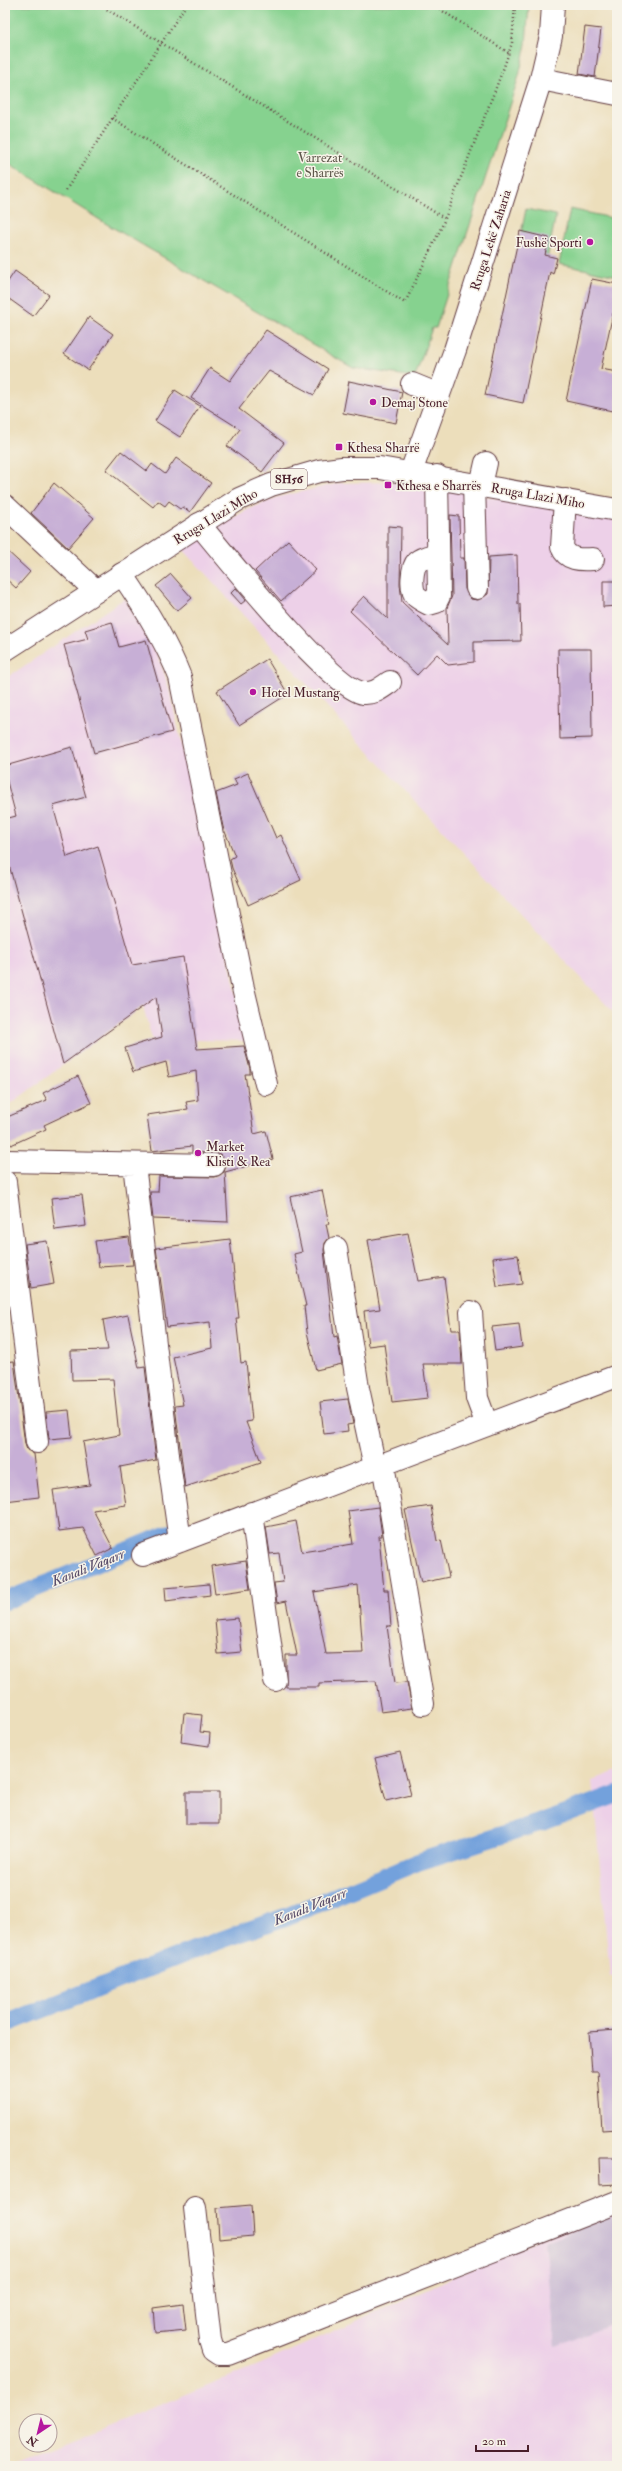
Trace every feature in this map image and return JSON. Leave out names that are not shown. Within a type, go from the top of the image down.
[{"type":"street","name":"Rruga Lekë Zaharia","points":[[411,472],[518,185],[551,36],[553,5]]},
{"type":"street","points":[[541,79],[617,94]]},
{"type":"street","points":[[412,384],[439,395]]},
{"type":"street","points":[[477,588],[477,484],[486,463]]},
{"type":"street","name":"Rruga Llazi Miho","points":[[5,650],[199,524],[256,491],[319,471],[342,468],[373,468],[411,472],[617,510]]},
{"type":"street","points":[[437,476],[438,554]]},
{"type":"street","points":[[565,500],[562,546],[564,552],[572,558],[593,559]]},
{"type":"street","points":[[5,506],[96,591]]},
{"type":"street","points":[[199,524],[253,590],[338,680],[361,693],[374,693],[390,682]]},
{"type":"street","points":[[122,574],[135,592],[169,651],[180,677],[243,988],[266,1084]]},
{"type":"street","points":[[5,1162],[214,1165]]},
{"type":"street","points":[[134,1164],[168,1455],[180,1541]]},
{"type":"street","points":[[5,1182],[37,1442]]},
{"type":"street","points":[[336,1248],[358,1388],[379,1465],[423,1704]]},
{"type":"street","points":[[471,1312],[477,1398],[487,1425]]},
{"type":"street","points":[[143,1555],[617,1376]]},
{"type":"street","points":[[252,1513],[275,1680]]},
{"type":"street","points":[[195,2208],[213,2350],[219,2354],[228,2354],[617,2202]]},
{"type":"path","points":[[100,5],[444,218]]},
{"type":"path","points":[[66,190],[186,5]]},
{"type":"path","points":[[433,5],[509,52]]},
{"type":"path","points":[[112,118],[405,303],[442,226],[512,44],[516,5]]},
{"type":"shaded area","points":[[402,482],[617,519],[617,1016],[365,748],[181,547],[247,510],[278,497],[340,483]]},
{"type":"shaded area","points":[[125,598],[159,658],[169,688],[247,1041],[152,1039],[143,1006],[5,1108],[5,679]]},
{"type":"shaded area","points":[[617,1772],[617,1975],[610,1976],[592,1781]]},
{"type":"shaded area","points":[[617,2203],[617,2466],[8,2466],[40,2453],[58,2453],[58,2446],[261,2364]]},
{"type":"shaded area","points":[[617,2214],[617,2322],[556,2347],[545,2241]]},
{"type":"green space","name":"Varrezat e Sharrës","points":[[5,5],[529,5],[526,44],[519,76],[436,328],[432,328],[415,377],[353,368],[105,223],[5,161]]},
{"type":"green space","points":[[526,209],[556,215],[546,264],[516,258]]},
{"type":"green space","name":"Fushë Sporti","points":[[570,209],[617,219],[617,276],[559,264]]},
{"type":"building","points":[[585,27],[601,29],[595,77],[579,74]]},
{"type":"building","points":[[520,231],[549,238],[545,255],[557,258],[553,274],[550,272],[523,403],[485,395]]},
{"type":"building","points":[[15,271],[49,295],[33,316],[5,296],[5,286]]},
{"type":"building","points":[[592,279],[617,284],[617,314],[613,313],[601,369],[617,372],[617,412],[566,401]]},
{"type":"building","points":[[89,317],[113,334],[88,370],[64,354]]},
{"type":"building","points":[[266,330],[328,369],[314,395],[269,371],[239,409],[284,443],[262,472],[227,446],[240,429],[191,398],[210,368],[230,381]]},
{"type":"building","name":"Demaj Stone","points":[[349,381],[402,392],[396,423],[343,413]]},
{"type":"building","points":[[175,390],[200,406],[180,437],[155,421]]},
{"type":"building","points":[[121,451],[147,471],[152,464],[165,474],[176,458],[211,483],[190,512],[183,507],[180,509],[169,501],[165,506],[158,501],[153,507],[106,470]]},
{"type":"building","points":[[54,483],[94,518],[68,548],[31,513]]},
{"type":"building","points":[[450,515],[459,516],[460,558],[464,558],[465,589],[471,599],[478,600],[488,594],[489,557],[517,555],[518,604],[520,604],[521,641],[474,642],[474,662],[448,665],[437,654],[417,675],[350,611],[364,596],[388,619],[388,526],[401,527],[400,584],[402,602],[448,645],[447,608],[452,596]]},
{"type":"building","points":[[288,540],[316,570],[281,601],[255,571]]},
{"type":"building","points":[[5,549],[30,572],[16,588],[5,578]]},
{"type":"building","points":[[171,574],[192,598],[177,611],[156,586]]},
{"type":"building","points":[[603,581],[617,581],[617,606],[603,607]]},
{"type":"building","points":[[236,588],[246,600],[241,604],[231,593]]},
{"type":"building","points":[[112,622],[119,647],[146,640],[172,732],[94,753],[64,645],[88,639],[85,630]]},
{"type":"building","points":[[558,649],[591,649],[592,738],[560,739]]},
{"type":"building","name":"Hotel Mustang","points":[[267,659],[288,694],[239,725],[217,691]]},
{"type":"building","points":[[72,747],[86,797],[53,806],[67,857],[98,846],[132,965],[183,957],[197,1049],[244,1046],[250,1069],[250,1074],[245,1074],[254,1134],[266,1131],[273,1159],[225,1172],[228,1222],[153,1219],[150,1192],[158,1192],[159,1176],[214,1177],[224,1172],[226,1165],[220,1154],[192,1152],[192,1146],[152,1151],[147,1115],[188,1109],[186,1102],[198,1100],[196,1071],[169,1077],[166,1062],[133,1072],[125,1048],[162,1037],[156,997],[63,1064],[5,850],[5,819],[16,816],[5,774],[5,766]]},
{"type":"building","points":[[248,773],[276,838],[281,835],[301,880],[248,905],[232,868],[230,859],[235,856],[223,827],[216,793],[237,785],[234,779]]},
{"type":"building","points":[[78,1076],[91,1103],[44,1125],[46,1129],[11,1145],[5,1133],[5,1118],[47,1100],[43,1093]]},
{"type":"building","points":[[322,1190],[329,1224],[326,1224],[329,1238],[325,1243],[324,1250],[334,1337],[337,1336],[342,1364],[316,1370],[307,1332],[304,1306],[306,1306],[294,1254],[302,1252],[290,1197]]},
{"type":"building","points":[[82,1195],[86,1226],[55,1230],[51,1198]]},
{"type":"building","points":[[408,1233],[418,1281],[444,1277],[451,1330],[460,1330],[462,1364],[423,1364],[428,1398],[392,1402],[384,1344],[368,1346],[364,1311],[380,1309],[368,1240]]},
{"type":"building","points":[[129,1237],[133,1265],[99,1267],[95,1241]]},
{"type":"building","points":[[230,1239],[239,1318],[236,1318],[241,1363],[246,1362],[252,1421],[246,1422],[261,1462],[185,1487],[175,1406],[183,1405],[173,1357],[212,1348],[210,1322],[167,1327],[156,1248]]},
{"type":"building","points":[[47,1241],[54,1284],[31,1288],[25,1244]]},
{"type":"building","points":[[518,1255],[522,1284],[497,1287],[493,1258]]},
{"type":"building","points":[[128,1315],[139,1368],[145,1367],[156,1460],[120,1467],[126,1505],[93,1510],[113,1548],[97,1556],[83,1528],[59,1531],[53,1490],[90,1485],[83,1442],[119,1435],[113,1379],[72,1380],[71,1351],[108,1350],[103,1320]]},
{"type":"building","points":[[519,1324],[522,1347],[495,1351],[492,1327]]},
{"type":"building","points":[[14,1361],[25,1444],[27,1450],[34,1454],[39,1497],[5,1501],[5,1362]]},
{"type":"building","points":[[348,1399],[353,1424],[347,1425],[348,1431],[324,1434],[320,1402]]},
{"type":"building","points":[[69,1410],[72,1437],[49,1439],[46,1412]]},
{"type":"building","points":[[431,1506],[437,1541],[441,1540],[449,1577],[421,1583],[405,1510]]},
{"type":"building","points":[[378,1507],[382,1536],[379,1536],[384,1590],[388,1590],[391,1626],[387,1626],[395,1683],[407,1682],[412,1708],[381,1712],[376,1681],[319,1683],[319,1687],[286,1687],[286,1655],[297,1655],[286,1601],[277,1603],[274,1583],[283,1582],[279,1553],[270,1554],[266,1527],[296,1521],[302,1552],[353,1544],[348,1511]],"holes":[[[358,1585],[363,1653],[326,1654],[314,1592]]]},
{"type":"building","points":[[246,1561],[250,1589],[215,1594],[211,1566]]},
{"type":"building","points":[[209,1584],[210,1595],[166,1601],[165,1588]]},
{"type":"building","points":[[238,1618],[242,1652],[218,1654],[215,1620]]},
{"type":"building","points":[[184,1713],[202,1715],[200,1732],[210,1733],[209,1746],[181,1742]]},
{"type":"building","points":[[400,1752],[411,1795],[386,1801],[375,1758]]},
{"type":"building","points":[[186,1792],[219,1792],[219,1824],[186,1824]]},
{"type":"building","points":[[617,2030],[617,2129],[602,2130],[598,2072],[592,2072],[589,2032]]},
{"type":"building","points":[[599,2158],[617,2158],[617,2184],[600,2185]]},
{"type":"building","points":[[251,2205],[253,2236],[219,2239],[217,2208]]},
{"type":"building","points":[[183,2304],[186,2330],[155,2333],[153,2308]]},
{"type":"waterway","name":"Kanali Vaqarr","points":[[5,1601],[170,1533]]},
{"type":"waterway","name":"Kanali Vaqarr","points":[[5,2024],[207,1945],[288,1916],[418,1862],[545,1821],[617,1794]]},
{"type":"place","name":"Fushë Sporti","points":[[590,242]]},
{"type":"place","name":"Demaj Stone","points":[[373,402]]},
{"type":"place","name":"Kthesa Sharrë","points":[[339,447]]},
{"type":"place","name":"Kthesa e Sharrës","points":[[388,485]]},
{"type":"place","name":"Hotel Mustang","points":[[253,692]]},
{"type":"place","name":"Market Klisti & Rea","points":[[198,1153]]}]
